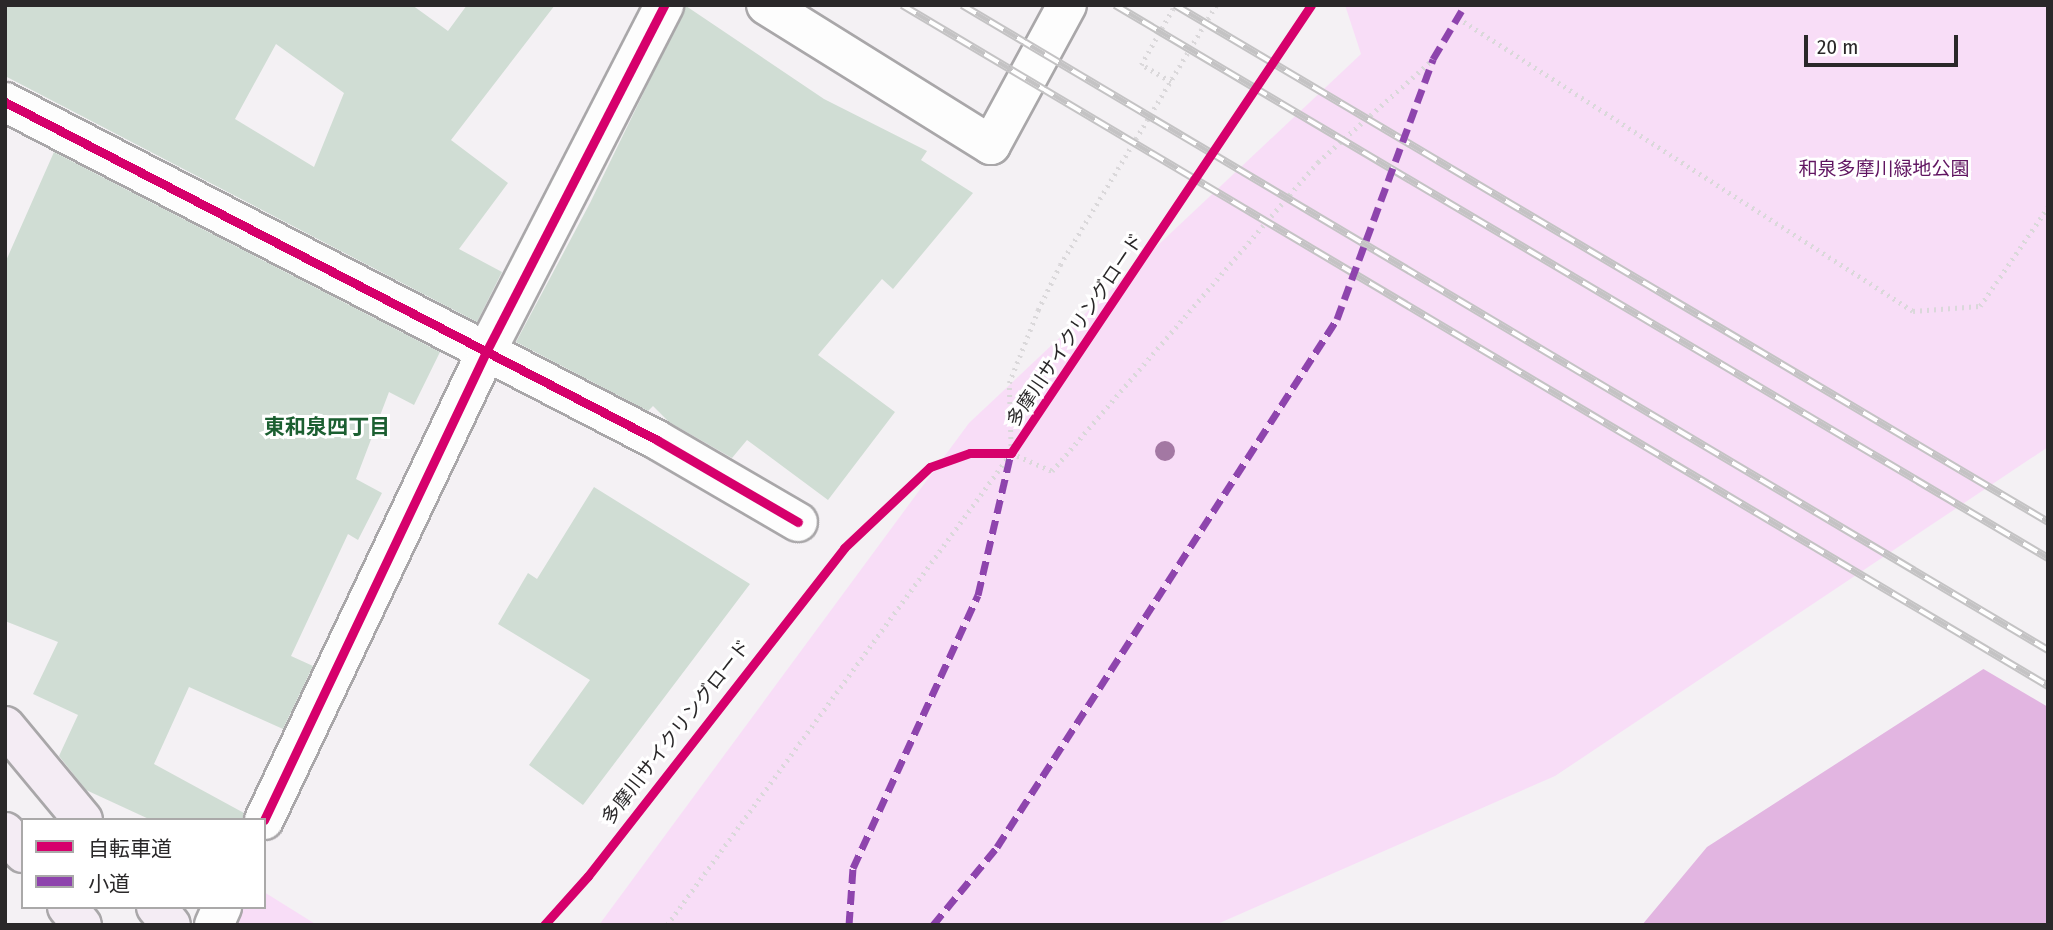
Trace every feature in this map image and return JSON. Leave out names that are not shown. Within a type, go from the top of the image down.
[{"type":"main road","points":[[5,726],[81,818]]},
{"type":"main road","points":[[5,832],[21,851]]},
{"type":"main road","points":[[69,909],[82,925]]},
{"type":"main road","points":[[158,909],[171,925]]},
{"type":"street","points":[[265,818],[486,352],[664,5]]},
{"type":"street","points":[[766,5],[991,145],[1067,5]]},
{"type":"street","points":[[5,102],[657,440],[797,522]]},
{"type":"street","points":[[214,925],[221,909]]},
{"type":"path","points":[[1171,82],[1141,65],[1175,5]]},
{"type":"path","points":[[667,925],[1011,453],[1009,383],[1038,310],[1060,265],[1216,5]]},
{"type":"path","points":[[1458,18],[1913,311],[1980,306],[2048,207]]},
{"type":"path","points":[[1011,453],[1052,471],[1318,162],[1433,59]]},
{"type":"green space","name":"和泉多摩川緑地公園","points":[[1345,5],[2048,5],[2048,447],[1555,776],[1215,925],[599,925],[969,423],[1361,54]]},
{"type":"green space","points":[[266,893],[317,925],[233,925],[241,909],[266,909]]},
{"type":"shaded area","points":[[2048,622],[2048,925],[1642,925],[1707,847],[2002,657]]},
{"type":"pier","points":[[2048,621],[2048,707],[1980,667]]},
{"type":"building","points":[[5,5],[412,5],[448,31],[467,5],[555,5],[451,140],[508,183],[459,249],[502,272],[477,322],[5,76]],"holes":[[[276,44],[344,93],[314,167],[235,119]]]},
{"type":"building","points":[[686,6],[824,99],[927,151],[921,160],[973,193],[893,289],[882,279],[818,355],[895,412],[828,500],[747,440],[732,458],[669,422],[653,406],[648,411],[516,342],[590,203]]},
{"type":"building","points":[[54,152],[440,352],[414,405],[389,392],[356,479],[382,493],[358,540],[348,534],[291,656],[313,666],[283,729],[189,687],[154,764],[244,813],[243,818],[147,818],[86,790],[59,756],[78,715],[33,694],[58,642],[5,621],[5,263]]},
{"type":"building","points":[[594,487],[750,584],[583,805],[529,765],[590,680],[498,624],[528,573],[537,579]]},
{"type":"railway","points":[[902,5],[2048,686]]},
{"type":"railway","points":[[962,5],[2048,650]]},
{"type":"railway","points":[[1115,5],[2048,558]]},
{"type":"railway","points":[[1175,5],[2048,522]]},
{"type":"marked path","points":[[933,925],[997,847],[1337,319],[1433,59],[1465,5]]},
{"type":"marked path","points":[[849,925],[853,868],[978,595],[1011,453]]},
{"type":"cycle path","points":[[265,818],[486,352],[664,5]]},
{"type":"cycle path","name":"多摩川サイクリングロード","points":[[544,925],[588,876],[844,548],[930,467],[970,453],[1011,453],[1311,5]]},
{"type":"cycle path","points":[[5,102],[657,440],[798,522]]},
{"type":"district","name":"東和泉四丁目","points":[[327,427]]}]
